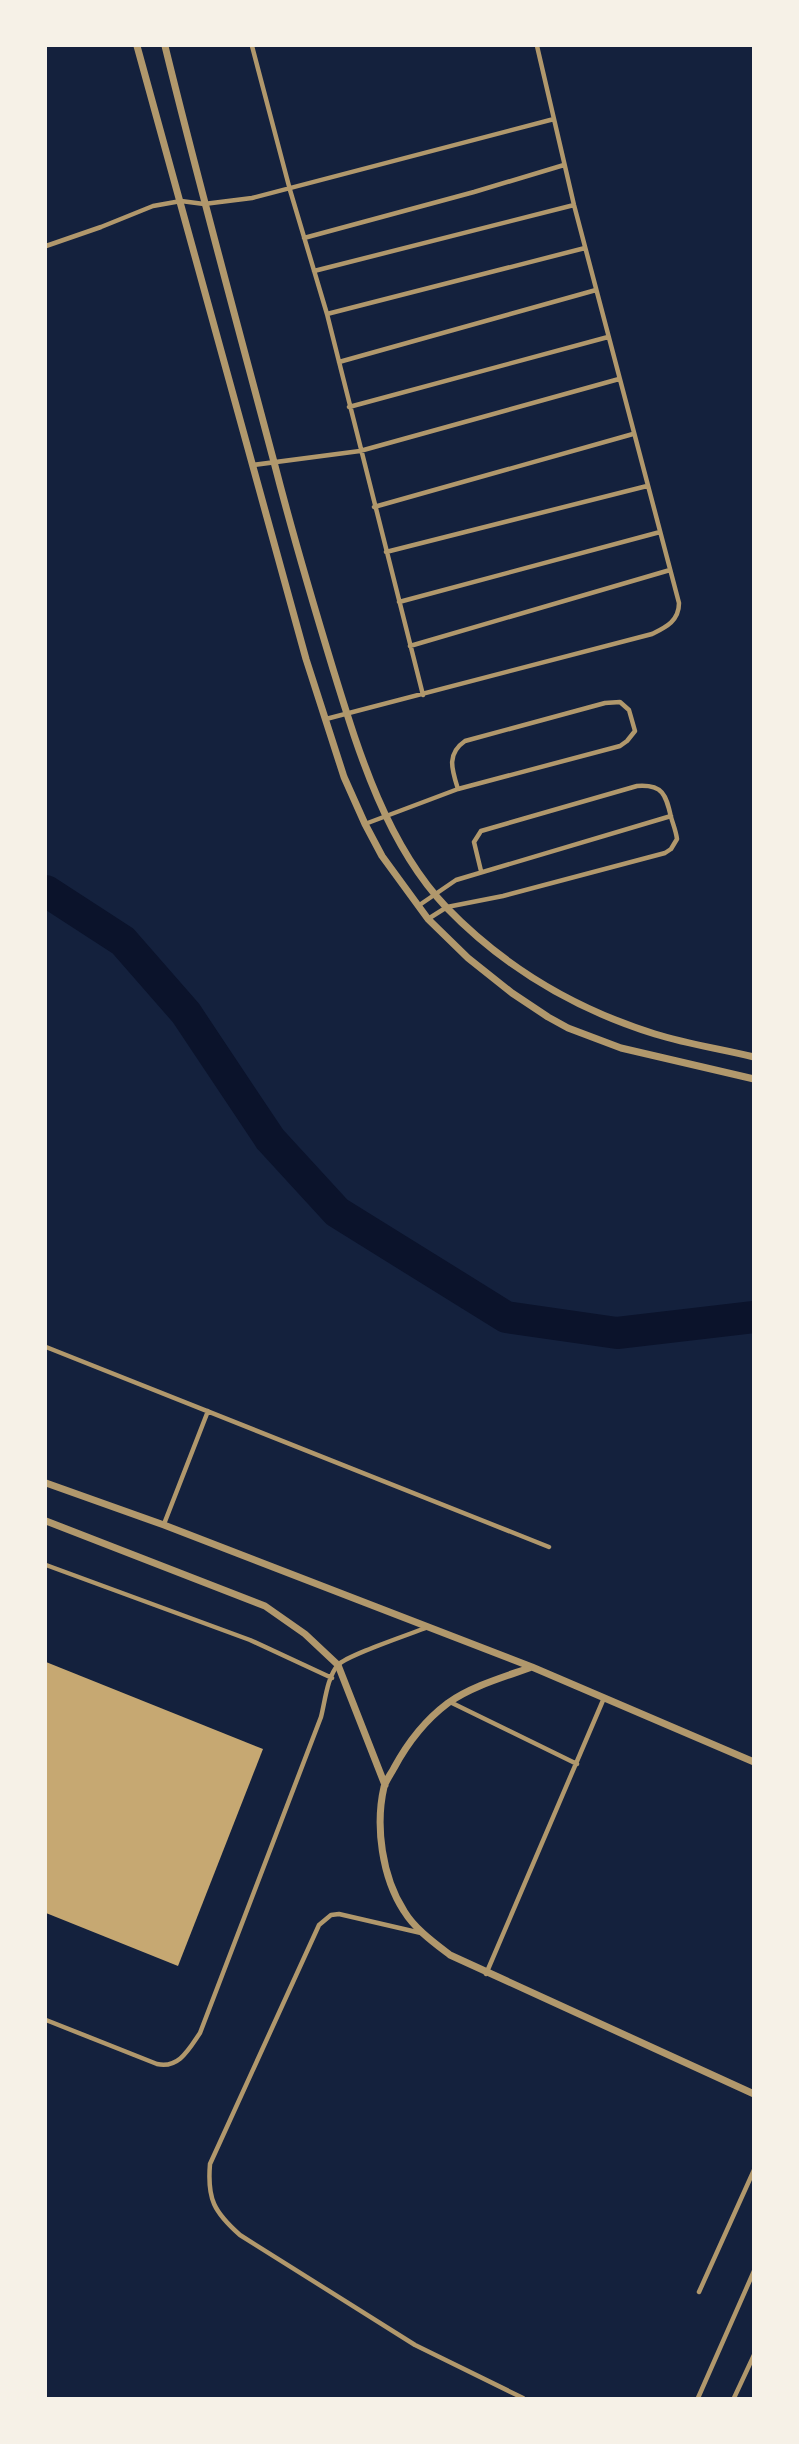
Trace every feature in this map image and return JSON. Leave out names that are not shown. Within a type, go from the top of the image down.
[{"type":"street","points":[[137,46],[325,719],[344,776],[382,856],[428,919],[468,958],[548,1017],[568,1028],[621,1048],[754,1079]]},
{"type":"street","points":[[165,46],[204,204],[299,559],[367,772],[386,815],[415,866],[446,907],[498,955],[565,999],[658,1035],[754,1057]]},
{"type":"street","points":[[46,1483],[164,1525],[532,1667],[754,1762]]},
{"type":"street","points":[[46,1521],[265,1606],[304,1634],[338,1665],[385,1785]]},
{"type":"street","points":[[532,1667],[474,1689],[450,1702],[416,1732],[405,1746],[385,1785],[381,1822],[382,1848],[390,1884],[404,1911],[422,1934],[450,1955],[486,1974],[754,2094]]},
{"type":"lane","points":[[252,46],[290,190],[327,314],[423,695]]},
{"type":"lane","points":[[325,719],[652,634],[670,624],[679,612],[679,603],[574,205],[537,46]]},
{"type":"lane","points":[[46,246],[102,228],[153,206],[180,201],[204,204],[290,190],[554,119]]},
{"type":"lane","points":[[304,238],[564,165]]},
{"type":"lane","points":[[314,271],[574,205]]},
{"type":"lane","points":[[327,314],[585,248]]},
{"type":"lane","points":[[339,362],[596,290]]},
{"type":"lane","points":[[349,407],[608,337]]},
{"type":"lane","points":[[252,465],[360,451],[619,379]]},
{"type":"lane","points":[[374,507],[633,434]]},
{"type":"lane","points":[[386,552],[648,486]]},
{"type":"lane","points":[[399,602],[660,532]]},
{"type":"lane","points":[[410,646],[670,569]]},
{"type":"lane","points":[[365,824],[458,789],[620,746],[635,731],[629,709],[620,702],[605,703],[465,741],[454,751],[451,759],[458,789]]},
{"type":"lane","points":[[428,919],[446,907],[503,896],[664,853],[671,849],[677,839],[666,796],[655,787],[638,786],[481,831],[474,842],[481,871]]},
{"type":"lane","points":[[418,906],[456,880],[481,871],[671,816]]},
{"type":"lane","points":[[46,1347],[550,1547]]},
{"type":"lane","points":[[164,1525],[208,1411]]},
{"type":"lane","points":[[46,1566],[250,1640],[332,1678]]},
{"type":"lane","points":[[46,2020],[163,2065],[174,2064],[188,2051],[200,2033],[321,1717],[338,1665],[429,1627]]},
{"type":"lane","points":[[486,1974],[604,1698]]},
{"type":"lane","points":[[450,1702],[577,1764]]},
{"type":"lane","points":[[422,1934],[339,1914],[331,1915],[319,1924],[211,2164],[208,2183],[211,2200],[219,2215],[240,2235],[415,2345],[523,2399]]},
{"type":"lane","points":[[699,2292],[754,2170]]},
{"type":"lane","points":[[745,2192],[754,2196]]},
{"type":"lane","points":[[698,2399],[754,2271]]},
{"type":"lane","points":[[734,2399],[754,2355]]},
{"type":"building","points":[[46,1662],[263,1749],[178,1966],[46,1913]]},
{"type":"waterway","points":[[46,891],[123,941],[186,1013],[270,1139],[337,1212],[506,1317],[617,1333],[754,1317]]}]
